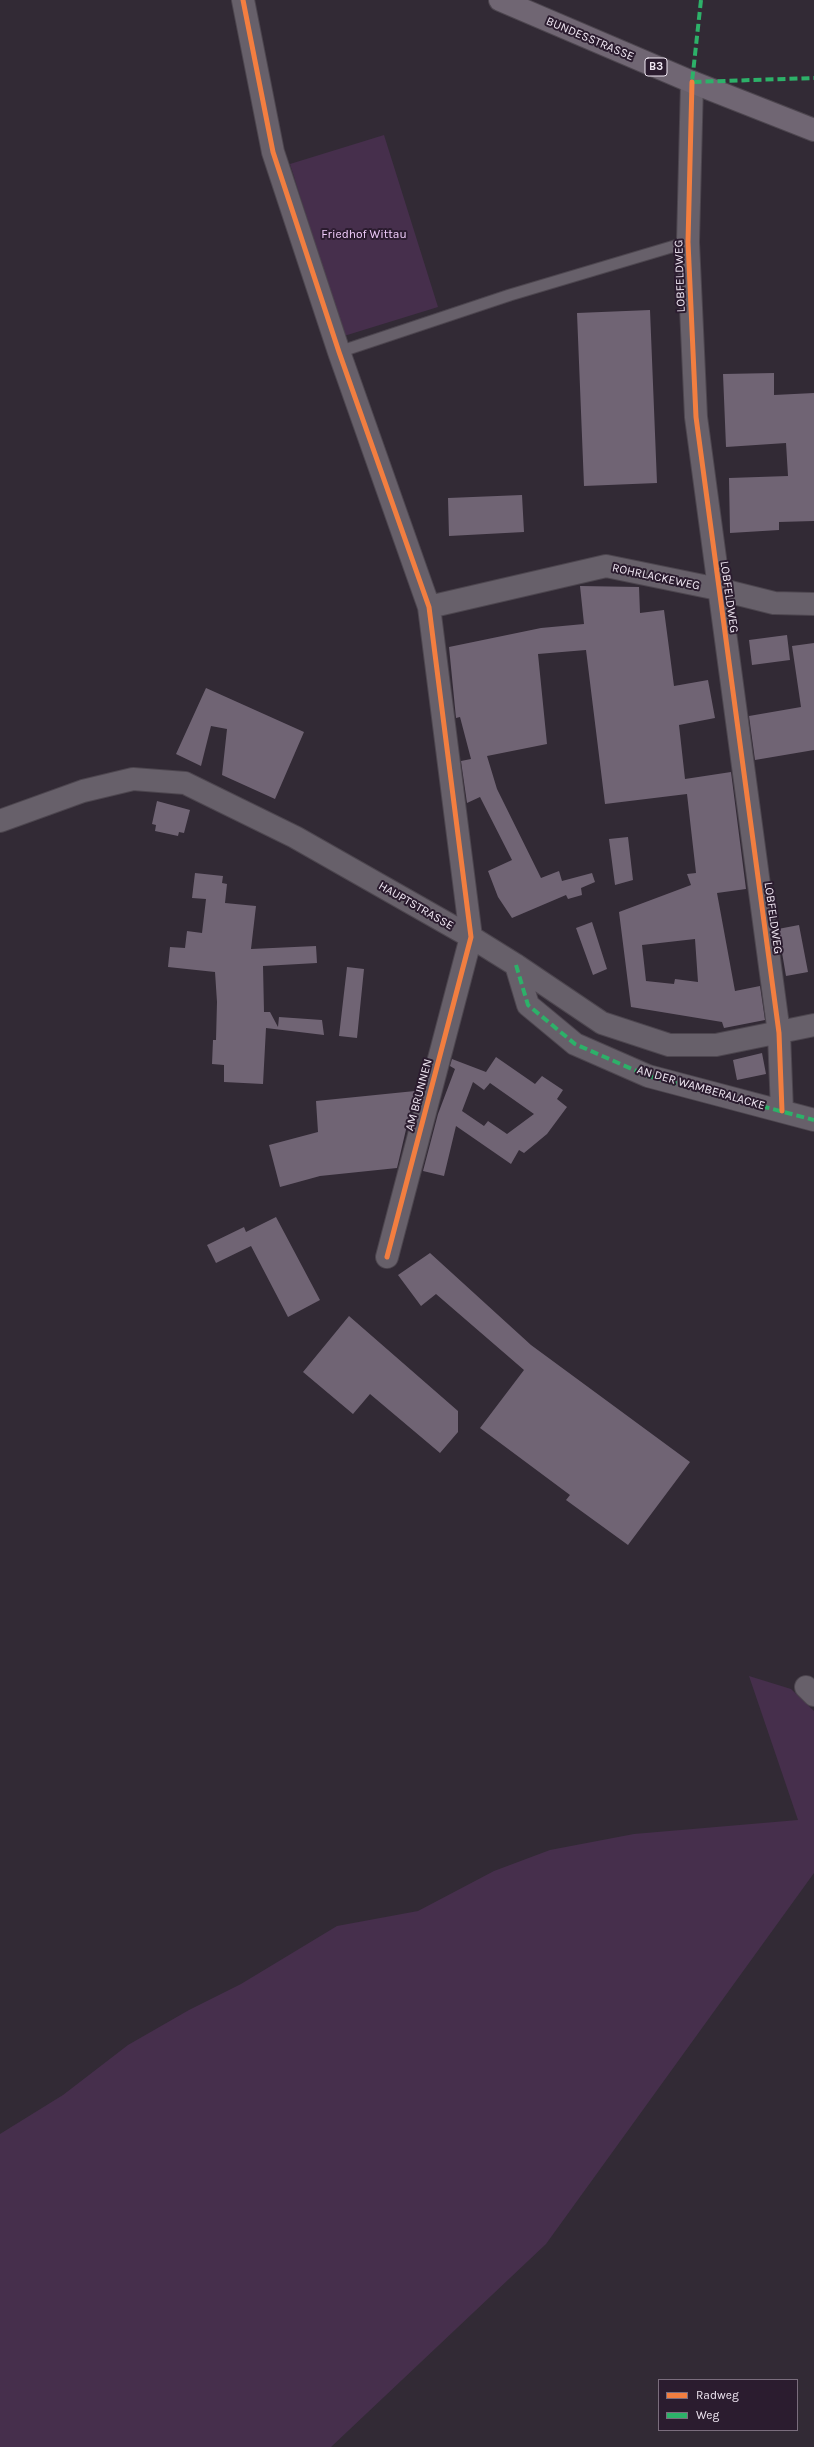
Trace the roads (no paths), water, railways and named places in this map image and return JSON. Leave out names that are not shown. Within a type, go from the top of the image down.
[{"type":"main road","name":"BUNDESSTRASSE","points":[[500,0],[692,82],[814,130]]},
{"type":"street","points":[[243,0],[273,152],[339,352],[429,607],[471,937]]},
{"type":"street","name":"LOBFELDWEG","points":[[692,82],[688,242],[696,417],[779,1033],[782,1111]]},
{"type":"street","name":"ROHRLACKEWEG","points":[[429,607],[606,566],[718,589],[774,603],[814,604]]},
{"type":"street","name":"HAUPTSTRASSE","points":[[0,821],[83,791],[133,778],[185,783],[295,837],[471,937],[516,965],[602,1023],[669,1045],[716,1046],[814,1025]]},
{"type":"street","name":"AM BRUNNEN","points":[[387,1257],[471,937]]},
{"type":"street","name":"AN DER WAMBERALACKE","points":[[516,965],[528,1005],[575,1044],[648,1076],[814,1120]]},
{"type":"lane","points":[[339,352],[510,295],[688,242]]},
{"type":"park label","name":"Friedhof Wittau","points":[[364,235]]}]
